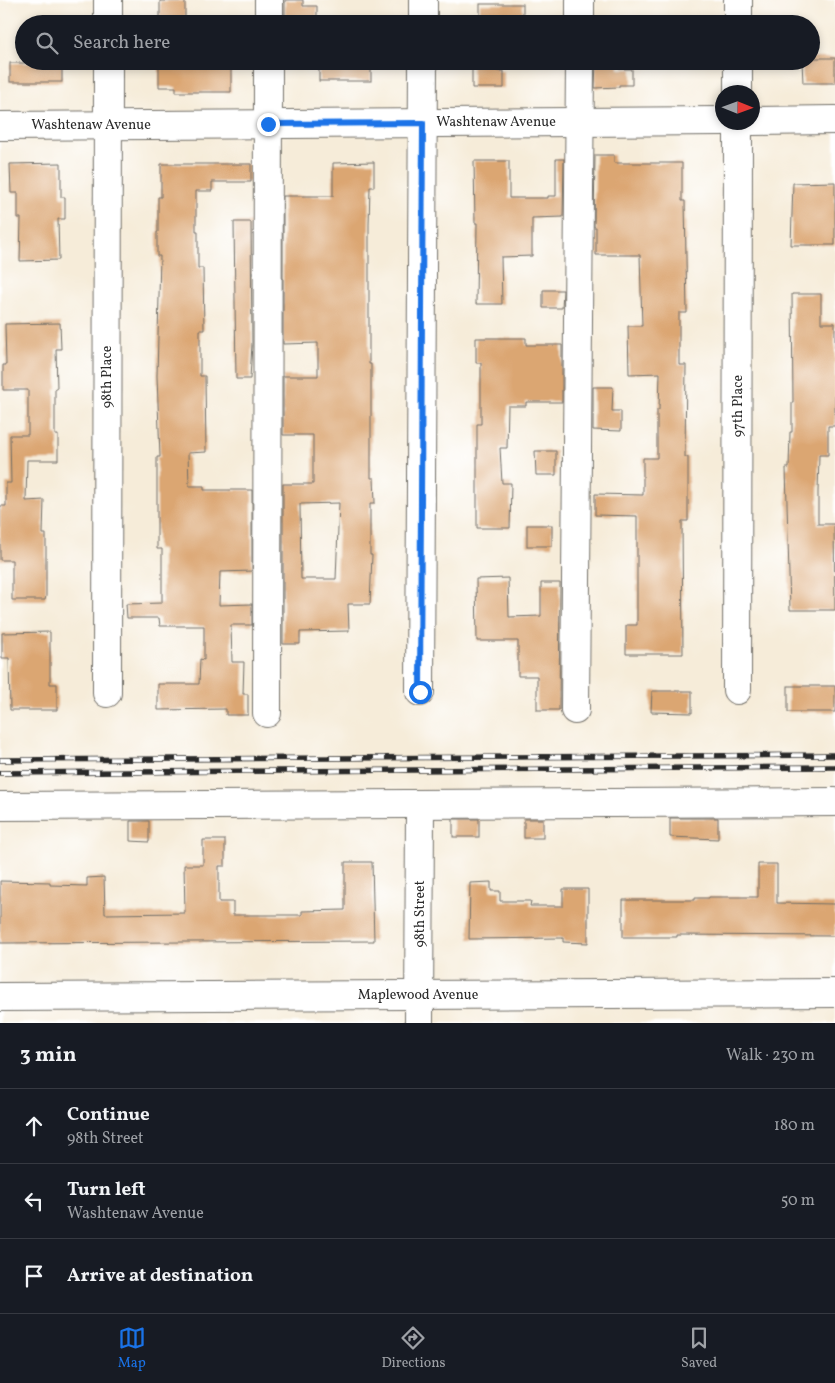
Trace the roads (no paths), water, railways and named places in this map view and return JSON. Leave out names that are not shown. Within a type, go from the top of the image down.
[{"type":"street","points":[[108,0],[108,15]]},
{"type":"street","points":[[268,0],[268,15]]},
{"type":"street","points":[[423,0],[423,15]]},
{"type":"street","points":[[580,0],[580,15]]},
{"type":"street","points":[[738,0],[738,15]]},
{"type":"street","name":"98th Place","points":[[107,693],[108,70]]},
{"type":"street","points":[[268,70],[268,714]]},
{"type":"street","points":[[420,692],[423,70]]},
{"type":"street","points":[[575,710],[580,70]]},
{"type":"street","points":[[738,70],[738,85]]},
{"type":"street","points":[[760,121],[835,120]]},
{"type":"street","name":"Washtenaw Avenue","points":[[0,126],[715,121]]},
{"type":"street","name":"97th Place","points":[[737,690],[738,130]]},
{"type":"street","points":[[0,806],[835,802]]},
{"type":"street","name":"98th Street","points":[[419,1023],[420,804]]},
{"type":"street","name":"Maplewood Avenue","points":[[0,997],[835,993]]},
{"type":"railway","points":[[0,760],[835,755]]},
{"type":"railway","points":[[0,773],[835,767]]}]
